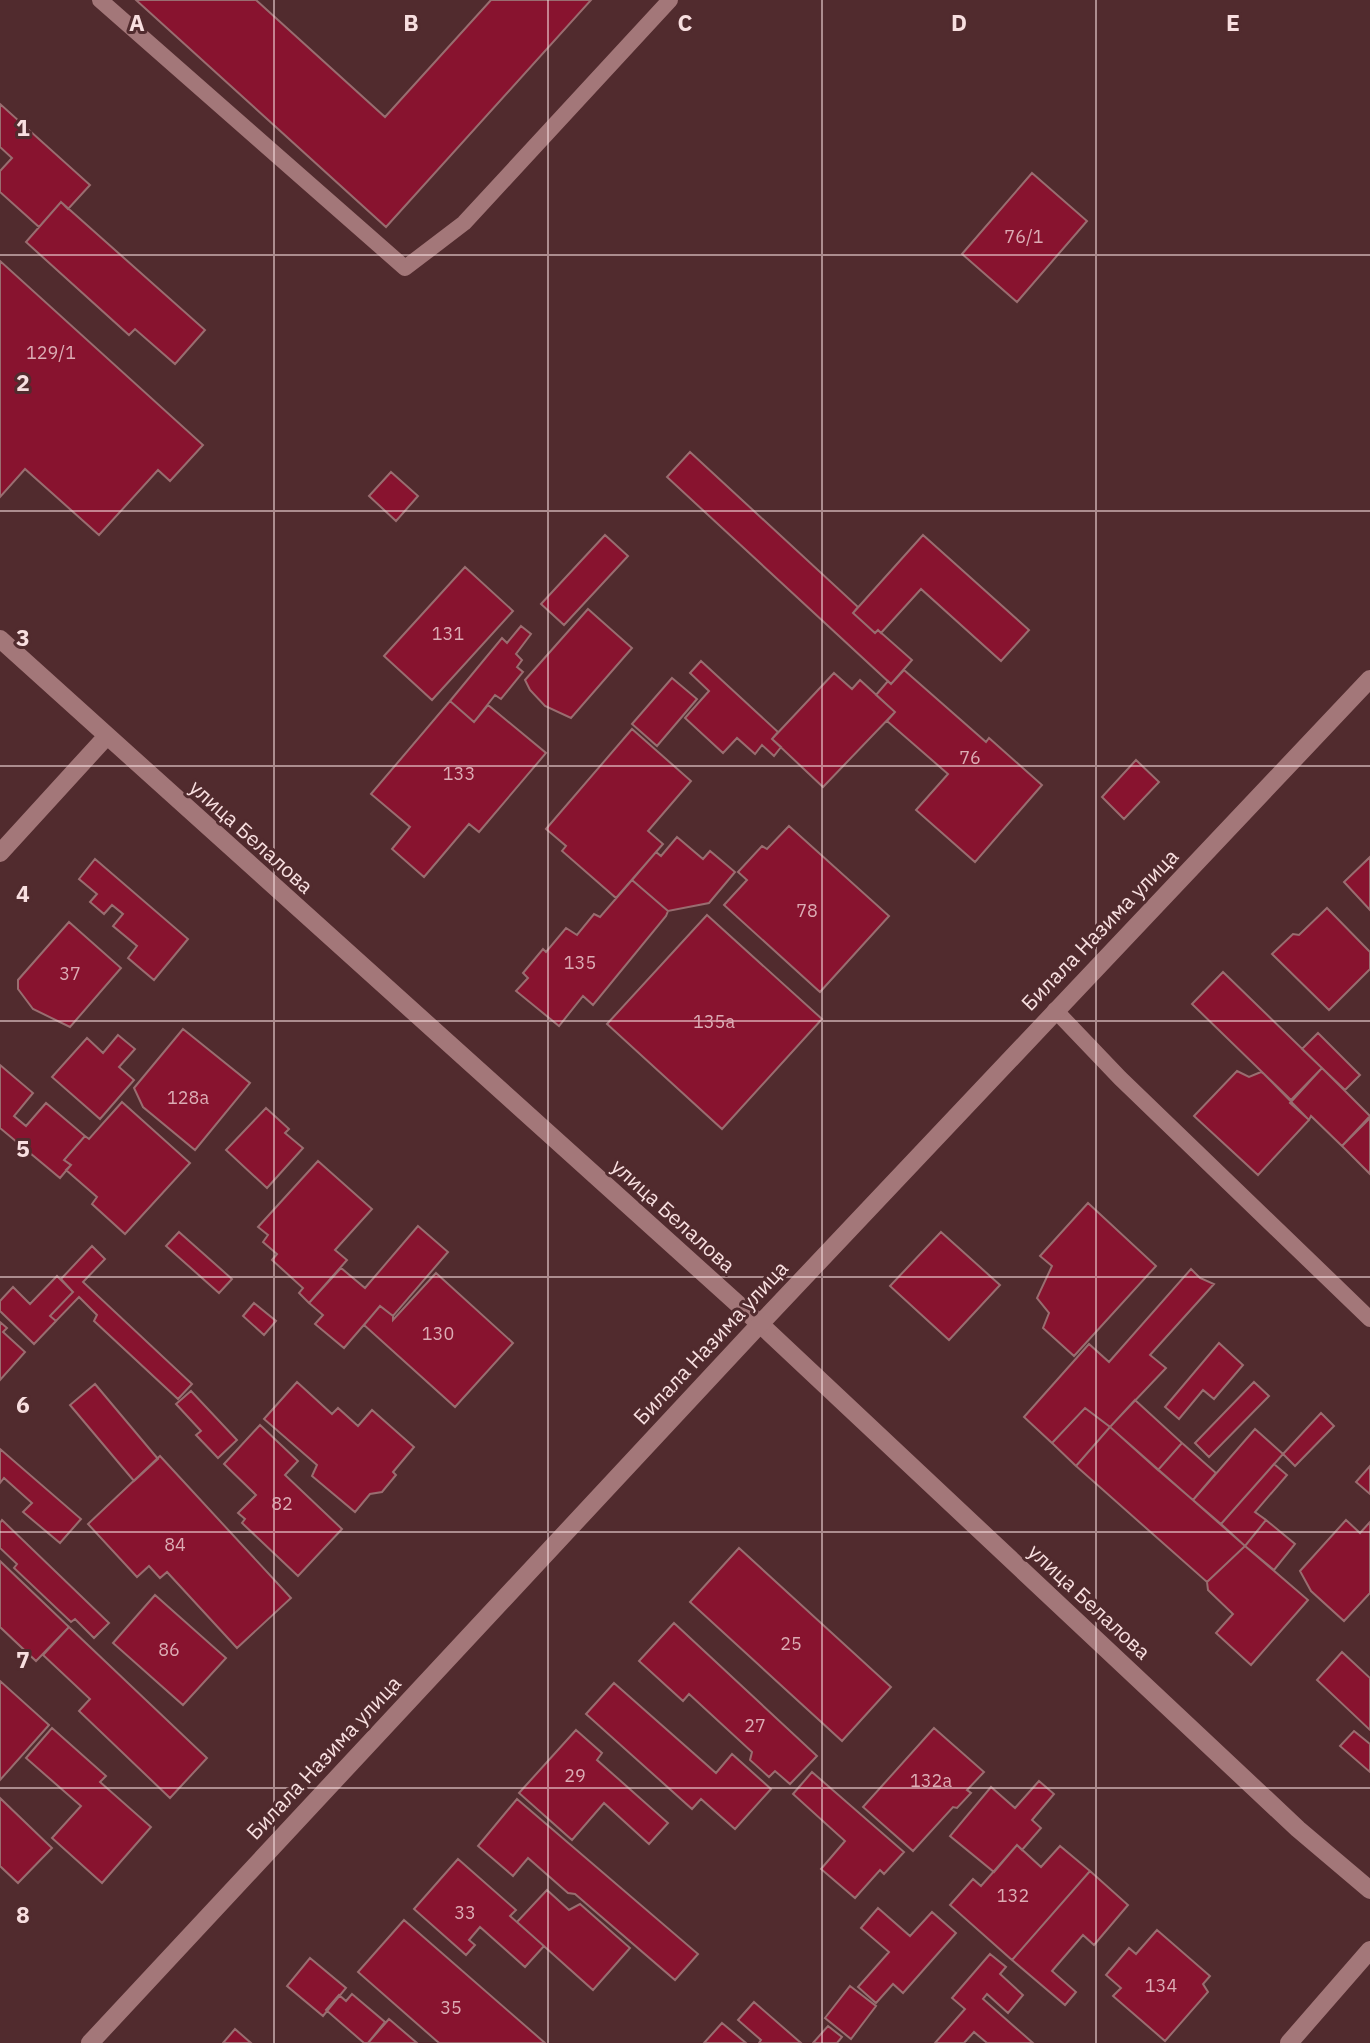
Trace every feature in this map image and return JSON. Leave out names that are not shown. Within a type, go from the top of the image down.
[{"type":"street","name":"улица Белалова","points":[[0,639],[760,1324],[1298,1829],[1370,1890]]},
{"type":"street","name":"Билала Назима улица","points":[[90,2043],[760,1324],[1370,679]]},
{"type":"street","points":[[0,853],[106,737]]},
{"type":"street","points":[[1289,2043],[1370,1950]]},
{"type":"lane","points":[[100,0],[405,268],[464,223],[670,0]]},
{"type":"lane","points":[[1055,1010],[1120,1078],[1370,1319]]},
{"type":"building","points":[[136,0],[256,0],[385,117],[491,0],[591,0],[386,227]]},
{"type":"building","points":[[0,104],[90,185],[68,209],[61,202],[39,227],[0,192],[0,171],[12,158],[0,147]]},
{"type":"building","points":[[1032,173],[1087,221],[1017,302],[962,254]]},
{"type":"building","points":[[61,202],[205,330],[175,364],[135,329],[129,335],[26,242]]},
{"type":"building","points":[[0,261],[203,445],[170,481],[158,470],[99,535],[25,469],[0,497]]},
{"type":"building","points":[[690,452],[858,607],[853,613],[875,633],[878,630],[912,660],[891,684],[667,477]]},
{"type":"building","points":[[391,472],[418,496],[396,521],[369,496]]},
{"type":"building","points":[[605,535],[628,556],[564,625],[541,604]]},
{"type":"building","points":[[923,535],[1029,630],[1001,661],[921,589],[881,633],[878,630],[875,633],[853,613]]},
{"type":"building","points":[[465,567],[513,611],[432,700],[384,656]]},
{"type":"building","points":[[588,609],[632,648],[571,718],[545,706],[530,690],[525,680]]},
{"type":"building","points":[[521,626],[531,634],[516,654],[522,660],[517,667],[523,672],[501,699],[495,695],[474,722],[450,701],[502,638],[507,643]]},
{"type":"building","points":[[701,661],[778,732],[772,739],[781,747],[774,756],[762,745],[755,754],[737,738],[723,753],[685,718],[709,691],[690,673]]},
{"type":"building","points":[[904,670],[986,742],[989,738],[1042,785],[975,862],[916,810],[948,774],[887,721],[895,712],[876,695],[888,681],[891,684]]},
{"type":"building","points":[[834,673],[852,689],[860,680],[895,712],[823,787],[772,739]]},
{"type":"building","points":[[672,678],[697,699],[657,746],[632,724]]},
{"type":"building","points":[[450,701],[474,722],[488,705],[546,753],[479,832],[469,824],[424,877],[392,849],[410,827],[371,794]]},
{"type":"building","points":[[632,729],[691,781],[648,831],[663,844],[616,898],[562,851],[566,846],[546,829]]},
{"type":"building","points":[[1136,760],[1159,782],[1124,819],[1102,797]]},
{"type":"building","points":[[789,826],[889,916],[820,992],[724,905],[747,880],[738,872],[762,846],[767,849]]},
{"type":"building","points":[[677,837],[703,859],[710,851],[735,872],[709,903],[668,911],[632,880],[656,852],[661,856]]},
{"type":"building","points":[[1370,857],[1370,910],[1344,882]]},
{"type":"building","points":[[95,859],[188,939],[154,980],[128,958],[137,946],[113,926],[123,914],[112,905],[104,914],[90,902],[97,894],[79,879]]},
{"type":"building","points":[[632,880],[668,911],[666,916],[593,1005],[583,996],[559,1026],[516,991],[528,978],[523,973],[543,949],[546,952],[566,928],[577,935],[594,914],[600,917]]},
{"type":"building","points":[[1327,908],[1370,952],[1370,969],[1329,1010],[1272,954],[1293,934],[1299,935]]},
{"type":"building","points":[[707,915],[822,1019],[722,1129],[607,1024]]},
{"type":"building","points":[[69,922],[121,968],[70,1027],[33,1009],[18,989],[18,980]]},
{"type":"building","points":[[1223,972],[1322,1068],[1291,1100],[1192,1004]]},
{"type":"building","points":[[183,1029],[250,1083],[195,1150],[143,1107],[134,1088]]},
{"type":"building","points":[[1318,1033],[1360,1075],[1345,1090],[1302,1049]]},
{"type":"building","points":[[118,1035],[135,1049],[119,1067],[134,1080],[100,1119],[52,1077],[87,1038],[103,1053]]},
{"type":"building","points":[[0,1065],[33,1093],[14,1116],[26,1126],[46,1103],[85,1136],[64,1160],[71,1165],[60,1178],[0,1128]]},
{"type":"building","points":[[1322,1068],[1370,1116],[1342,1146],[1311,1116],[1309,1120],[1290,1103]]},
{"type":"building","points":[[1237,1071],[1249,1077],[1261,1072],[1264,1074],[1309,1120],[1258,1175],[1194,1116]]},
{"type":"building","points":[[122,1102],[190,1163],[125,1234],[92,1204],[97,1197],[66,1170],[71,1165],[64,1160],[85,1136],[89,1139]]},
{"type":"building","points":[[266,1108],[289,1129],[285,1133],[303,1148],[267,1188],[226,1150]]},
{"type":"building","points":[[1370,1118],[1370,1174],[1342,1146]]},
{"type":"building","points":[[318,1161],[372,1209],[335,1250],[347,1260],[309,1303],[299,1293],[303,1288],[272,1260],[277,1254],[263,1242],[268,1235],[258,1227]]},
{"type":"building","points":[[1088,1203],[1156,1266],[1074,1356],[1043,1328],[1049,1313],[1037,1298],[1052,1266],[1040,1256]]},
{"type":"building","points":[[418,1226],[448,1252],[393,1316],[380,1306],[344,1348],[315,1324],[323,1315],[309,1303],[341,1268],[365,1288]]},
{"type":"building","points":[[179,1232],[232,1279],[219,1293],[166,1246]]},
{"type":"building","points":[[941,1232],[1000,1285],[949,1340],[890,1286]]},
{"type":"building","points":[[92,1246],[105,1259],[83,1282],[192,1384],[178,1399],[94,1321],[97,1315],[79,1297],[56,1321],[50,1316],[73,1292],[61,1279]]},
{"type":"building","points":[[1191,1269],[1200,1278],[1214,1284],[1150,1355],[1166,1368],[1110,1427],[1085,1408],[1052,1443],[1024,1417],[1089,1344],[1109,1362]]},
{"type":"building","points":[[436,1273],[513,1343],[455,1407],[364,1325],[380,1306],[393,1316],[393,1320]]},
{"type":"building","points":[[57,1276],[73,1292],[50,1316],[56,1321],[34,1344],[0,1311],[0,1301],[13,1287],[30,1304]]},
{"type":"building","points":[[254,1303],[276,1321],[264,1335],[243,1316]]},
{"type":"building","points":[[0,1322],[7,1328],[3,1332],[25,1352],[0,1380]]},
{"type":"building","points":[[1219,1343],[1243,1365],[1214,1399],[1203,1390],[1179,1419],[1165,1407]]},
{"type":"building","points":[[297,1382],[332,1414],[338,1408],[358,1426],[372,1410],[414,1447],[393,1472],[396,1475],[382,1492],[370,1494],[355,1512],[312,1476],[317,1465],[264,1419]]},
{"type":"building","points":[[1254,1382],[1269,1396],[1209,1457],[1195,1443]]},
{"type":"building","points":[[95,1384],[158,1459],[134,1481],[70,1405]]},
{"type":"building","points":[[191,1391],[237,1440],[218,1458],[196,1435],[201,1431],[176,1404]]},
{"type":"building","points":[[1135,1400],[1182,1443],[1158,1470],[1110,1427]]},
{"type":"building","points":[[1085,1408],[1110,1427],[1076,1466],[1052,1443]]},
{"type":"building","points":[[1321,1413],[1334,1426],[1295,1466],[1283,1454]]},
{"type":"building","points":[[260,1425],[298,1461],[285,1475],[342,1529],[298,1576],[242,1523],[245,1519],[238,1513],[256,1495],[224,1464]]},
{"type":"building","points":[[1110,1427],[1245,1546],[1207,1582],[1076,1466]]},
{"type":"building","points":[[1255,1429],[1283,1454],[1221,1524],[1193,1500]]},
{"type":"building","points":[[1182,1443],[1216,1473],[1193,1500],[1158,1470]]},
{"type":"building","points":[[0,1449],[81,1519],[60,1543],[23,1512],[32,1503],[4,1478],[0,1483]]},
{"type":"building","points":[[160,1456],[291,1598],[237,1648],[167,1572],[160,1578],[149,1566],[137,1577],[88,1524]]},
{"type":"building","points":[[1274,1464],[1287,1475],[1255,1512],[1266,1520],[1245,1546],[1221,1524]]},
{"type":"building","points":[[1370,1466],[1370,1494],[1356,1482]]},
{"type":"building","points":[[2,1520],[109,1623],[94,1638],[75,1619],[71,1622],[14,1568],[17,1564],[0,1548]]},
{"type":"building","points":[[1266,1520],[1295,1544],[1274,1570],[1245,1546]]},
{"type":"building","points":[[1346,1520],[1360,1533],[1370,1522],[1370,1593],[1344,1621],[1311,1591],[1300,1571]]},
{"type":"building","points":[[1245,1546],[1308,1600],[1251,1665],[1216,1633],[1233,1614],[1208,1590],[1207,1582]]},
{"type":"building","points":[[739,1548],[891,1687],[842,1741],[690,1602]]},
{"type":"building","points":[[0,1561],[69,1627],[36,1661],[0,1627]]},
{"type":"building","points":[[155,1595],[226,1658],[183,1705],[113,1643]]},
{"type":"building","points":[[674,1623],[817,1756],[790,1784],[775,1771],[769,1777],[750,1760],[752,1752],[689,1694],[683,1701],[639,1661]]},
{"type":"building","points":[[69,1627],[207,1758],[170,1798],[79,1711],[90,1699],[43,1655]]},
{"type":"building","points":[[1342,1652],[1370,1678],[1370,1730],[1317,1680]]},
{"type":"building","points":[[0,1681],[49,1725],[0,1780]]},
{"type":"building","points":[[614,1683],[716,1773],[732,1754],[771,1789],[735,1829],[701,1799],[692,1809],[586,1714]]},
{"type":"building","points":[[52,1728],[106,1776],[100,1782],[151,1827],[102,1883],[52,1838],[81,1806],[26,1758]]},
{"type":"building","points":[[934,1728],[984,1772],[967,1790],[971,1793],[957,1808],[953,1807],[913,1851],[863,1807]]},
{"type":"building","points":[[576,1730],[602,1753],[597,1760],[668,1823],[649,1844],[604,1803],[572,1840],[519,1793]]},
{"type":"building","points":[[1354,1731],[1370,1744],[1370,1772],[1340,1746]]},
{"type":"building","points":[[812,1772],[904,1852],[884,1874],[880,1870],[855,1898],[821,1869],[845,1841],[793,1794]]},
{"type":"building","points":[[1039,1781],[1054,1794],[1032,1820],[1041,1828],[1022,1850],[1017,1845],[994,1872],[950,1836],[991,1787],[1015,1808]]},
{"type":"building","points":[[0,1798],[52,1848],[18,1883],[0,1866]]},
{"type":"building","points":[[517,1799],[698,1954],[675,1980],[575,1894],[568,1893],[528,1858],[513,1876],[478,1846]]},
{"type":"building","points":[[1017,1845],[1041,1867],[1060,1846],[1090,1871],[1012,1960],[950,1905],[973,1879],[981,1886]]},
{"type":"building","points":[[458,1859],[516,1910],[510,1916],[544,1946],[525,1967],[480,1927],[469,1940],[475,1945],[466,1955],[414,1909]]},
{"type":"building","points":[[1090,1871],[1128,1905],[1094,1945],[1083,1935],[1052,1971],[1076,1992],[1065,2005],[1012,1960]]},
{"type":"building","points":[[547,1890],[569,1910],[580,1904],[630,1948],[593,1990],[517,1922]]},
{"type":"building","points":[[878,1908],[910,1936],[932,1912],[956,1933],[903,1993],[893,1984],[876,2003],[858,1987],[889,1952],[861,1928]]},
{"type":"building","points":[[404,1920],[545,2043],[439,2043],[358,1972]]},
{"type":"building","points":[[1157,1930],[1210,1976],[1203,1984],[1208,1992],[1165,2041],[1113,1996],[1121,1988],[1106,1975],[1129,1948],[1136,1954]]},
{"type":"building","points":[[990,1954],[1006,1967],[1000,1974],[1023,1995],[1008,2013],[987,1994],[983,1999],[1033,2043],[987,2043],[974,2032],[964,2043],[935,2043],[965,2009],[952,1998]]},
{"type":"building","points":[[310,1958],[346,1988],[323,2016],[287,1986]]},
{"type":"building","points":[[850,1986],[876,2006],[851,2039],[825,2018]]},
{"type":"building","points":[[352,1994],[385,2022],[368,2043],[364,2043],[326,2010],[339,1995],[346,2001]]},
{"type":"building","points":[[754,2002],[801,2043],[759,2043],[761,2040],[738,2020]]},
{"type":"building","points":[[389,2019],[417,2043],[368,2043]]},
{"type":"building","points":[[722,2023],[746,2043],[704,2043]]},
{"type":"building","points":[[828,2026],[842,2037],[837,2043],[813,2043]]},
{"type":"building","points":[[235,2029],[251,2043],[223,2043]]}]
